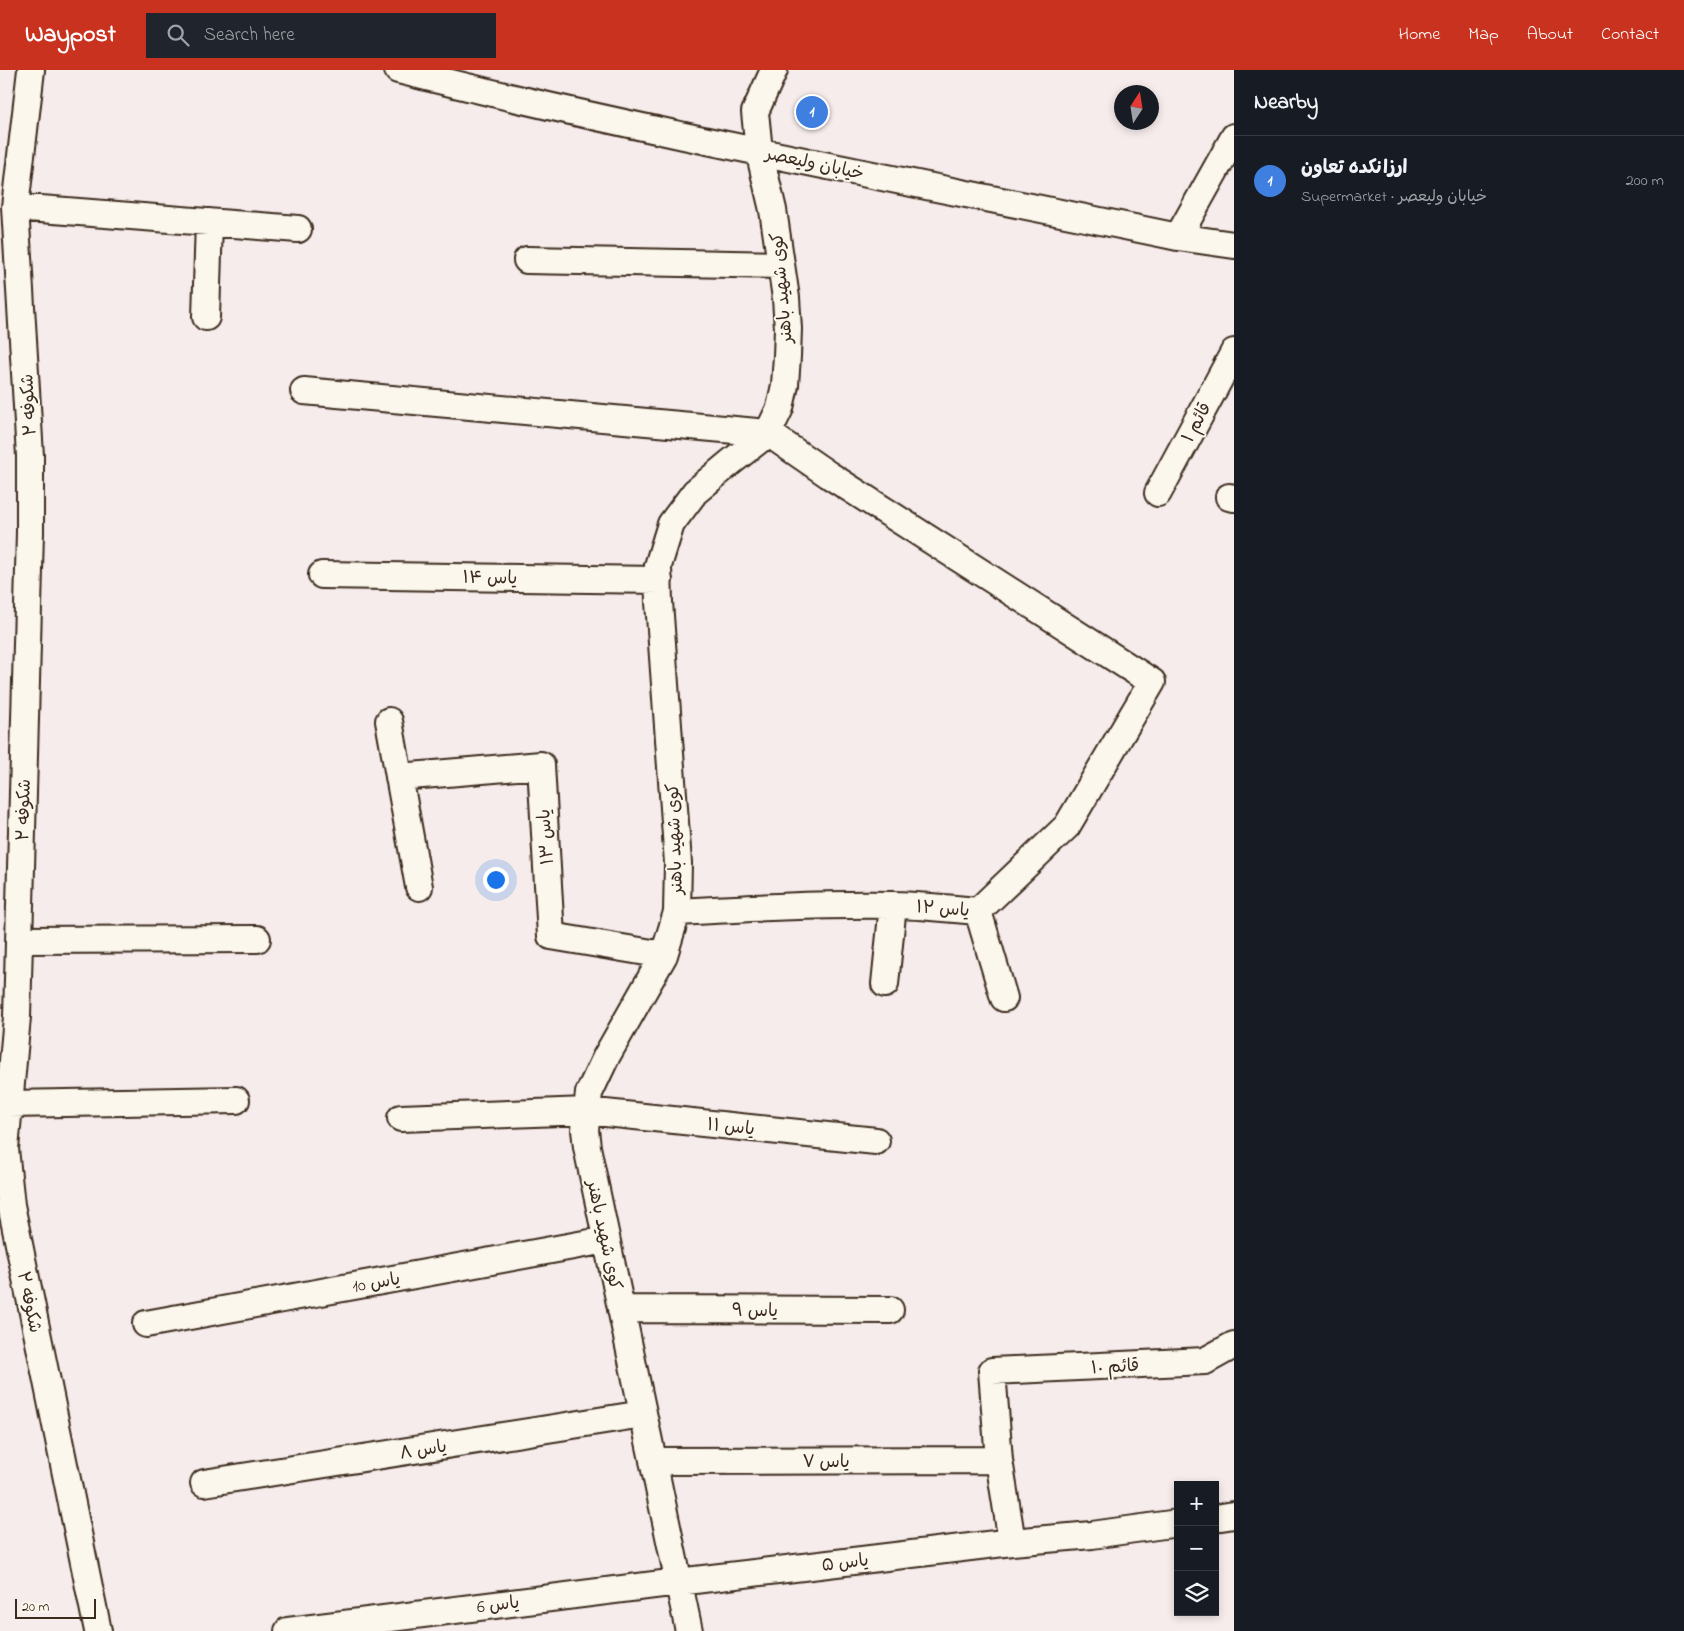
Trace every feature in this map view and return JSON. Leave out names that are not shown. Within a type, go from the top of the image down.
[{"type":"street","name":"شکوفه ۲","points":[[31,70],[15,207],[30,456],[30,532],[17,1017],[4,1149],[11,1205],[98,1631]]},
{"type":"street","name":"خیابان ولیعصر","points":[[398,70],[507,98],[632,126],[1178,236],[1234,245]]},
{"type":"street","name":"کوی شهید باهنر","points":[[689,1631],[586,1147],[586,1111],[589,1093],[596,1077],[664,955],[677,912],[678,863],[658,566],[670,524],[695,492],[768,434],[780,408],[785,385],[788,328],[773,210],[759,151],[755,112],[774,70]]},
{"type":"street","points":[[1178,236],[1234,137]]},
{"type":"street","points":[[15,207],[298,229]]},
{"type":"street","points":[[206,317],[209,222]]},
{"type":"street","points":[[527,260],[781,266]]},
{"type":"street","name":"قائم ۱","points":[[1158,493],[1234,352]]},
{"type":"street","points":[[304,391],[768,434]]},
{"type":"street","name":"یاس ۱۲","points":[[677,912],[893,905],[978,911],[1067,826],[1152,682],[768,434]]},
{"type":"street","name":"یاس ۱۴","points":[[322,575],[659,580]]},
{"type":"street","points":[[389,721],[418,887]]},
{"type":"street","name":"یاس ۱۳","points":[[399,777],[541,765],[551,936],[664,955]]},
{"type":"street","points":[[885,984],[893,905]]},
{"type":"street","points":[[978,911],[1004,998]]},
{"type":"street","points":[[19,940],[257,939]]},
{"type":"street","points":[[9,1104],[236,1100]]},
{"type":"street","name":"یاس ۱۱","points":[[401,1118],[586,1111],[876,1141]]},
{"type":"street","name":"یاس 10","points":[[146,1324],[606,1240]]},
{"type":"street","name":"یاس ۹","points":[[621,1309],[890,1310]]},
{"type":"street","name":"قائم ۱۰","points":[[999,1460],[992,1371],[1205,1361],[1234,1345]]},
{"type":"street","name":"یاس ۸","points":[[204,1483],[643,1414]]},
{"type":"street","points":[[999,1460],[1012,1542]]},
{"type":"street","name":"یاس ۷","points":[[653,1461],[999,1460]]},
{"type":"street","points":[[1219,1517],[1234,1515]]},
{"type":"street","name":"یاس ۵","points":[[678,1582],[1012,1542],[1092,1536],[1174,1524]]},
{"type":"street","name":"یاس 6","points":[[288,1631],[678,1582]]},
{"type":"place","name":"ارزانکده تعاون","points":[[812,112]]}]
